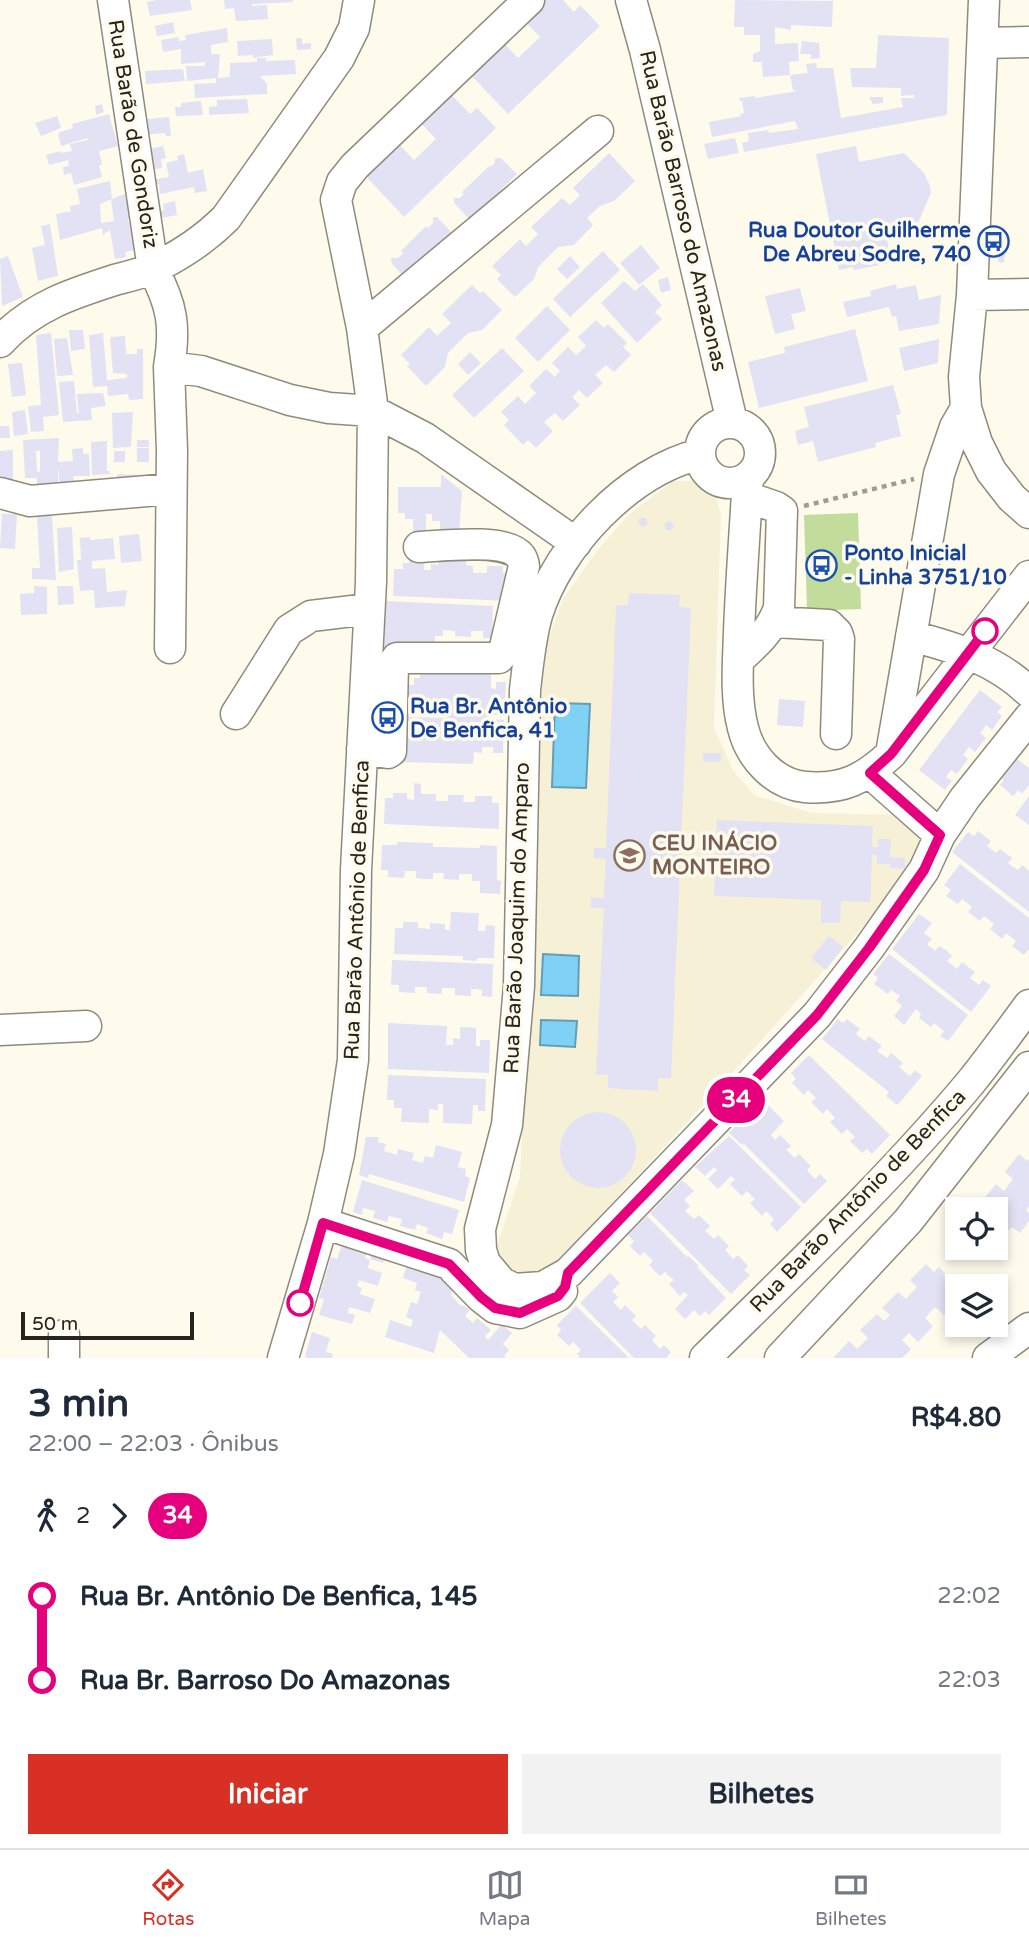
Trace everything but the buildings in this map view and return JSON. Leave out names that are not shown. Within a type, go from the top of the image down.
[{"type":"street","name":"Rua Barão de Gondoriz","points":[[113,0],[153,269],[164,290],[173,322],[174,340],[169,367],[170,648]]},
{"type":"street","points":[[0,342],[26,317],[44,306],[71,294],[153,269],[206,237],[226,218],[339,58],[354,28],[359,0]]},
{"type":"street","name":"Rua Barão Antônio de Benfica","points":[[283,1358],[323,1223],[340,1154],[352,1060],[356,870],[369,609],[373,411],[362,328],[336,200],[342,182],[355,166],[528,0]]},
{"type":"street","name":"Rua Barão Barroso do Amazonas","points":[[631,0],[732,422]]},
{"type":"street","points":[[984,0],[972,295],[964,377],[966,408],[977,443],[991,471],[1012,498],[1029,513]]},
{"type":"street","points":[[983,43],[1029,42]]},
{"type":"street","points":[[362,328],[598,131]]},
{"type":"street","points":[[972,295],[1029,294]]},
{"type":"street","points":[[169,367],[201,371],[290,400],[329,408],[373,411],[425,438],[576,543]]},
{"type":"street","points":[[881,764],[911,636],[939,474],[955,427],[966,408]]},
{"type":"street","points":[[738,660],[764,636],[774,622],[779,608],[782,511],[747,487],[716,480],[706,471],[700,454],[701,444],[715,426],[732,422],[750,430],[759,445],[758,464],[747,487],[742,546],[738,660],[739,711],[743,731],[763,766],[782,781],[821,788],[842,786],[881,764],[1029,576]]},
{"type":"street","name":"Rua Barão Joaquim do Amparo","points":[[700,454],[654,472],[632,487],[612,503],[576,543],[548,590],[531,642],[525,690],[519,986],[508,1125],[480,1229],[485,1263],[501,1282],[514,1289],[543,1287],[568,1273],[817,1015],[924,870],[940,835],[965,798],[1029,718]]},
{"type":"street","points":[[0,493],[30,501],[171,489]]},
{"type":"street","points":[[498,547],[517,501]]},
{"type":"street","points":[[362,749],[388,753],[391,751],[393,664],[397,658],[499,658],[504,651],[524,566],[521,556],[513,550],[482,544],[419,547]]},
{"type":"street","points":[[236,714],[289,630],[311,616],[369,609]]},
{"type":"street","points":[[774,622],[829,625],[837,633],[836,734]]},
{"type":"street","points":[[911,636],[967,653],[1024,676]]},
{"type":"street","points":[[881,764],[940,835]]},
{"type":"street","name":"Rua Barão Antônio de Benfica","points":[[705,1358],[911,1151],[972,1080],[1029,1005]]},
{"type":"street","points":[[0,1030],[86,1026]]},
{"type":"street","points":[[780,1358],[908,1221],[1029,1067]]},
{"type":"street","points":[[323,1223],[449,1264],[495,1308],[520,1313],[558,1296],[565,1287],[568,1273]]},
{"type":"street","points":[[988,1358],[1029,1328]]},
{"type":"path","points":[[782,511],[919,478]]},
{"type":"shaded area","points":[[673,481],[695,481],[714,490],[721,515],[714,728],[733,770],[754,795],[812,813],[900,815],[920,837],[922,852],[911,873],[725,1081],[556,1263],[538,1276],[510,1273],[494,1255],[520,1177],[542,688],[548,640],[563,599],[596,552],[628,515]]},
{"type":"green space","points":[[858,513],[861,609],[807,611],[804,515]]},
{"type":"water","points":[[555,703],[590,704],[586,788],[552,787]]},
{"type":"water","points":[[543,954],[579,956],[578,996],[541,995]]},
{"type":"water","points":[[541,1020],[577,1021],[575,1047],[540,1045]]},
{"type":"bus line","name":"34","points":[[300,1303],[323,1223],[449,1264],[495,1308],[520,1313],[558,1296],[565,1287],[568,1273],[817,1015],[924,870],[940,835],[870,773],[891,754],[985,631]]},
{"type":"place","name":"Rua Doutor Guilherme De Abreu Sodre, 740","points":[[994,242]]},
{"type":"place","name":"Ponto Inicial - Linha 3751/10","points":[[821,565]]},
{"type":"place","name":"Rua Br. Antônio De Benfica, 41","points":[[387,718]]},
{"type":"place","name":"CEU INÁCIO MONTEIRO","points":[[629,855]]}]
